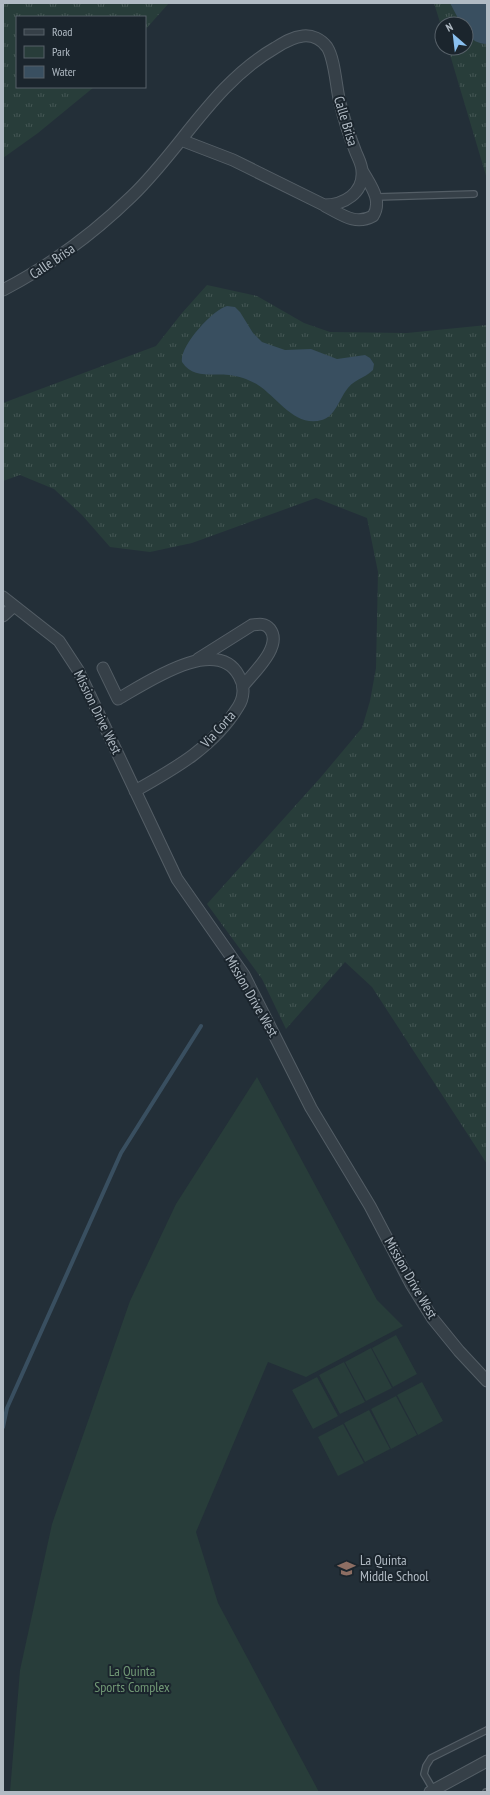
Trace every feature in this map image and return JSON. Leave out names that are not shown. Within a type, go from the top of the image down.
[{"type":"street","name":"Calle Brisa","points":[[3,290],[35,274],[87,237],[133,195],[211,104],[238,75],[263,55],[288,40],[302,36],[312,36],[320,40],[330,54],[336,89],[345,122],[362,170]]},
{"type":"street","points":[[181,140],[233,160],[359,221],[373,216],[378,204],[377,197],[362,170]]},
{"type":"street","points":[[324,205],[341,203],[355,193],[361,182],[362,170]]},
{"type":"street","name":"Mission Drive West","points":[[3,597],[59,641],[78,670],[98,709],[177,879],[244,975],[311,1108],[370,1206],[411,1284],[433,1319],[458,1351],[487,1381]]},
{"type":"street","points":[[3,616],[13,606]]},
{"type":"street","points":[[103,668],[118,699],[175,668],[192,662],[211,658],[222,660],[236,670],[243,686],[268,654],[274,643],[274,636],[266,625],[252,625],[192,662]]},
{"type":"street","name":"Via Corta","points":[[135,791],[184,762],[212,739],[239,706],[243,686]]},
{"type":"street","points":[[433,1791],[487,1761]]},
{"type":"lane","points":[[377,197],[474,194]]},
{"type":"lane","points":[[433,1791],[424,1774],[426,1766],[432,1758],[487,1730]]},
{"type":"green space","points":[[3,3],[169,3],[146,29],[146,16],[16,16],[16,88],[93,88],[38,133],[3,158]]},
{"type":"green space","points":[[434,3],[487,3],[487,179],[450,56],[474,56],[474,16],[438,16]]},
{"type":"green space","points":[[207,285],[257,296],[304,323],[330,332],[407,333],[487,325],[487,1164],[372,987],[345,962],[286,1029],[262,979],[207,904],[321,777],[362,728],[370,701],[376,668],[378,572],[367,518],[316,498],[192,543],[150,552],[110,547],[82,515],[54,489],[20,475],[3,481],[3,403],[156,346],[182,313]]},
{"type":"green space","name":"La Quinta Sports Complex","points":[[257,1077],[377,1300],[403,1326],[306,1377],[268,1362],[196,1532],[218,1603],[319,1792],[10,1792],[20,1670],[52,1524],[130,1301],[176,1204]]},
{"type":"green space","points":[[396,1335],[417,1374],[393,1387],[372,1348]]},
{"type":"green space","points":[[371,1348],[392,1388],[366,1401],[345,1362]]},
{"type":"green space","points":[[344,1362],[365,1402],[340,1414],[319,1375]]},
{"type":"green space","points":[[317,1377],[338,1416],[313,1429],[292,1390]]},
{"type":"green space","points":[[422,1382],[443,1421],[418,1435],[397,1395]]},
{"type":"green space","points":[[396,1396],[417,1435],[391,1449],[371,1409]]},
{"type":"green space","points":[[369,1410],[390,1449],[365,1462],[344,1423]]},
{"type":"green space","points":[[343,1424],[364,1463],[338,1476],[318,1437]]},
{"type":"water","points":[[450,3],[487,3],[487,44],[474,40],[474,16],[457,16]]},
{"type":"water","points":[[227,306],[235,307],[240,312],[253,333],[262,342],[285,350],[311,349],[337,359],[365,355],[370,358],[374,364],[373,370],[351,384],[330,416],[322,420],[303,420],[287,410],[258,385],[248,380],[233,376],[197,373],[186,367],[182,362],[182,355],[186,347],[198,330],[213,314]]},
{"type":"waterway","points":[[3,1427],[7,1408],[121,1153],[201,1026]]},
{"type":"place","name":"La Quinta Middle School","points":[[347,1568]]}]
